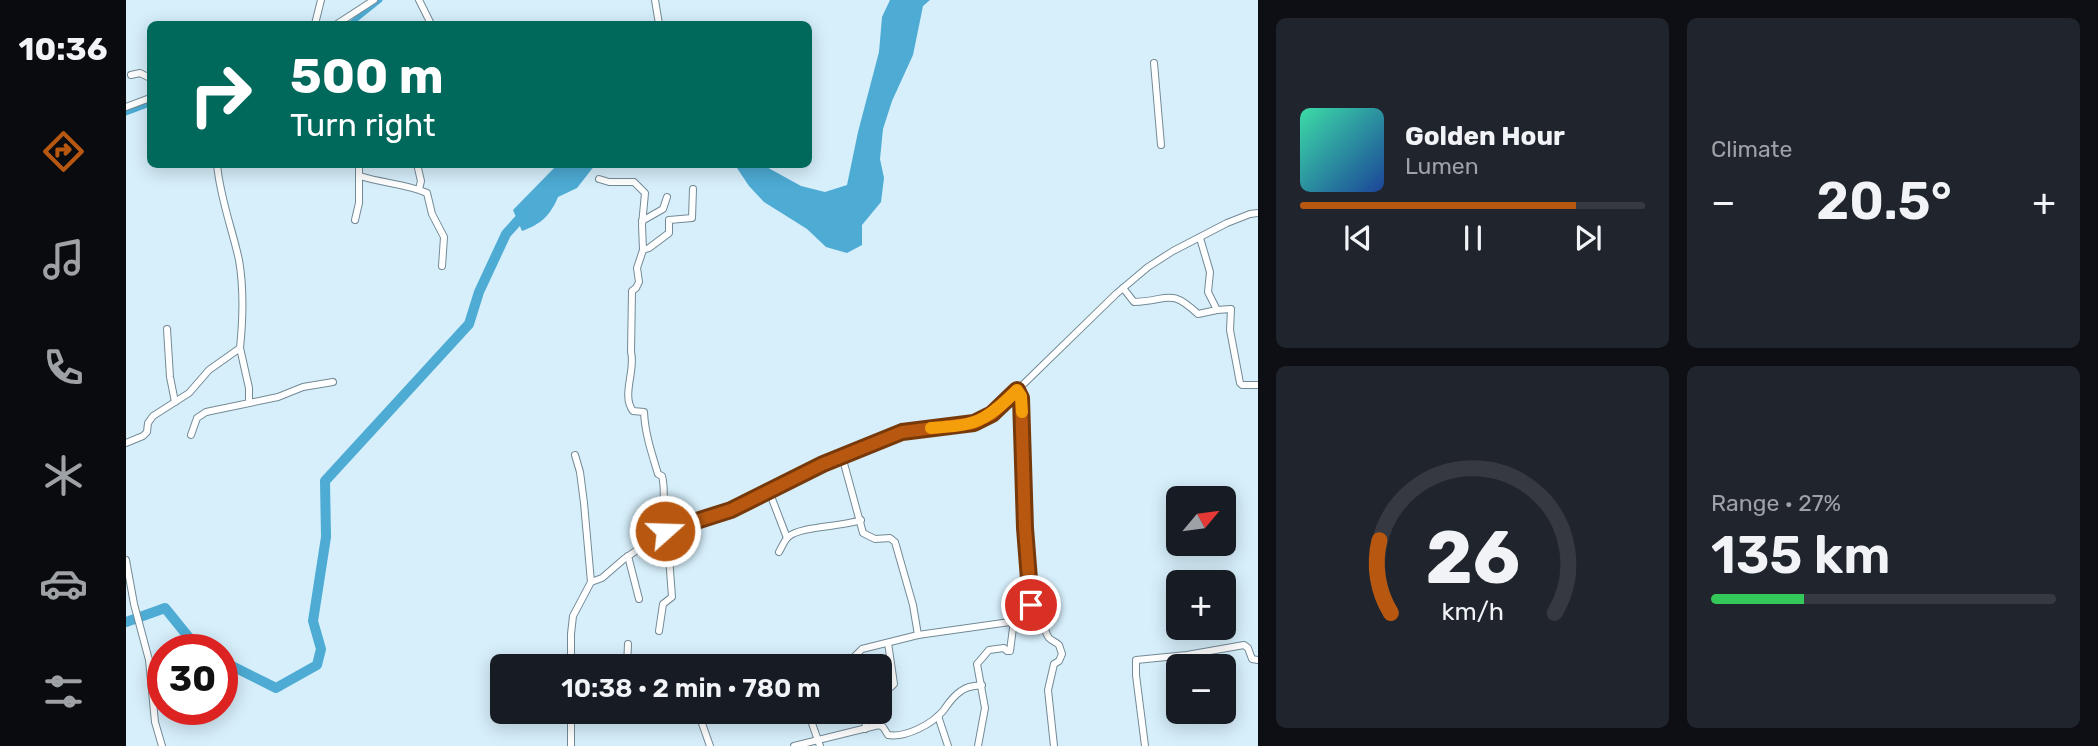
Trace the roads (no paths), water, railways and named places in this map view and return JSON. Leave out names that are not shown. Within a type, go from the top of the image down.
[{"type":"street","points":[[316,21],[321,0]]},
{"type":"street","points":[[342,21],[374,0]]},
{"type":"street","points":[[419,0],[430,21]]},
{"type":"street","points":[[655,0],[658,21]]},
{"type":"street","points":[[1154,63],[1161,145]]},
{"type":"street","points":[[131,75],[140,73],[147,76]]},
{"type":"street","points":[[126,107],[147,99]]},
{"type":"street","points":[[217,168],[221,197],[228,213],[241,275],[243,296],[240,348],[249,388],[249,402]]},
{"type":"street","points":[[355,220],[359,206],[359,168]]},
{"type":"street","points":[[418,168],[421,181],[419,189]]},
{"type":"street","points":[[359,176],[394,186],[419,189],[428,195],[432,214],[444,237],[442,266]]},
{"type":"street","points":[[599,179],[609,182],[634,182],[645,193],[643,250],[637,268],[639,282],[632,291],[631,352],[634,361],[628,383],[629,405],[633,411],[644,412],[650,449],[654,454],[658,474],[662,476],[664,483],[663,514],[672,597],[664,603],[659,631]]},
{"type":"street","points":[[643,250],[668,233],[669,220],[692,218],[693,189]]},
{"type":"street","points":[[642,221],[663,209],[667,197]]},
{"type":"street","points":[[591,582],[601,578],[667,532],[770,494],[908,430],[974,423],[992,414],[1153,263],[1200,241],[1239,218],[1258,213]]},
{"type":"street","points":[[1200,241],[1210,272],[1208,292],[1217,310]]},
{"type":"street","points":[[1125,290],[1134,302],[1175,297],[1187,303],[1198,314],[1231,309],[1230,330],[1240,383],[1258,386]]},
{"type":"street","points":[[167,329],[170,377],[175,402]]},
{"type":"street","points":[[126,443],[143,436],[150,420],[192,390],[214,366],[240,348]]},
{"type":"street","points":[[191,435],[195,421],[203,413],[332,382]]},
{"type":"street","points":[[978,746],[985,708],[978,661],[989,650],[1004,648],[1010,651],[1013,628],[1017,621],[1028,613],[1031,601],[1018,392]]},
{"type":"street","points":[[572,654],[573,616],[591,582],[584,503],[575,455]]},
{"type":"street","points":[[843,458],[863,533],[867,537],[890,538],[895,542],[914,605],[918,635]]},
{"type":"street","points":[[770,494],[787,538]]},
{"type":"street","points":[[779,552],[787,538],[800,530],[844,525],[861,520]]},
{"type":"street","points":[[629,558],[639,599]]},
{"type":"street","points":[[126,561],[149,660],[155,722],[162,746]]},
{"type":"street","points":[[1031,601],[1042,609],[1047,634],[1051,641],[1059,645],[1062,654],[1054,664],[1048,686],[1054,746]]},
{"type":"street","points":[[857,654],[862,649],[918,635],[1017,621]]},
{"type":"street","points":[[888,643],[890,654]]},
{"type":"street","points":[[628,644],[628,654]]},
{"type":"street","points":[[1145,746],[1136,660],[1244,645],[1252,659],[1258,660]]},
{"type":"street","points":[[794,746],[820,744],[882,725],[888,735],[895,736],[923,726],[938,716],[961,691],[982,685]]},
{"type":"street","points":[[938,716],[948,746]]},
{"type":"street","points":[[571,724],[571,746]]},
{"type":"street","points":[[702,724],[710,746]]},
{"type":"street","points":[[812,724],[820,744]]},
{"type":"street","points":[[865,729],[866,724]]},
{"type":"water","points":[[890,0],[930,0],[923,6],[913,55],[892,101],[883,129],[880,159],[884,178],[881,202],[862,225],[862,245],[847,253],[826,247],[807,229],[764,202],[737,168],[768,168],[801,186],[825,192],[847,185],[879,52],[882,17]]},
{"type":"water","points":[[554,168],[593,168],[577,188],[558,197],[552,209],[535,225],[522,231],[513,210]]},
{"type":"waterway","points":[[354,21],[380,0]]},
{"type":"waterway","points":[[126,113],[147,105]]},
{"type":"waterway","points":[[238,669],[276,688],[317,665],[321,649],[313,621],[326,537],[325,481],[469,324],[479,292],[506,234],[525,213]]},
{"type":"waterway","points":[[126,622],[165,608],[186,634]]}]
